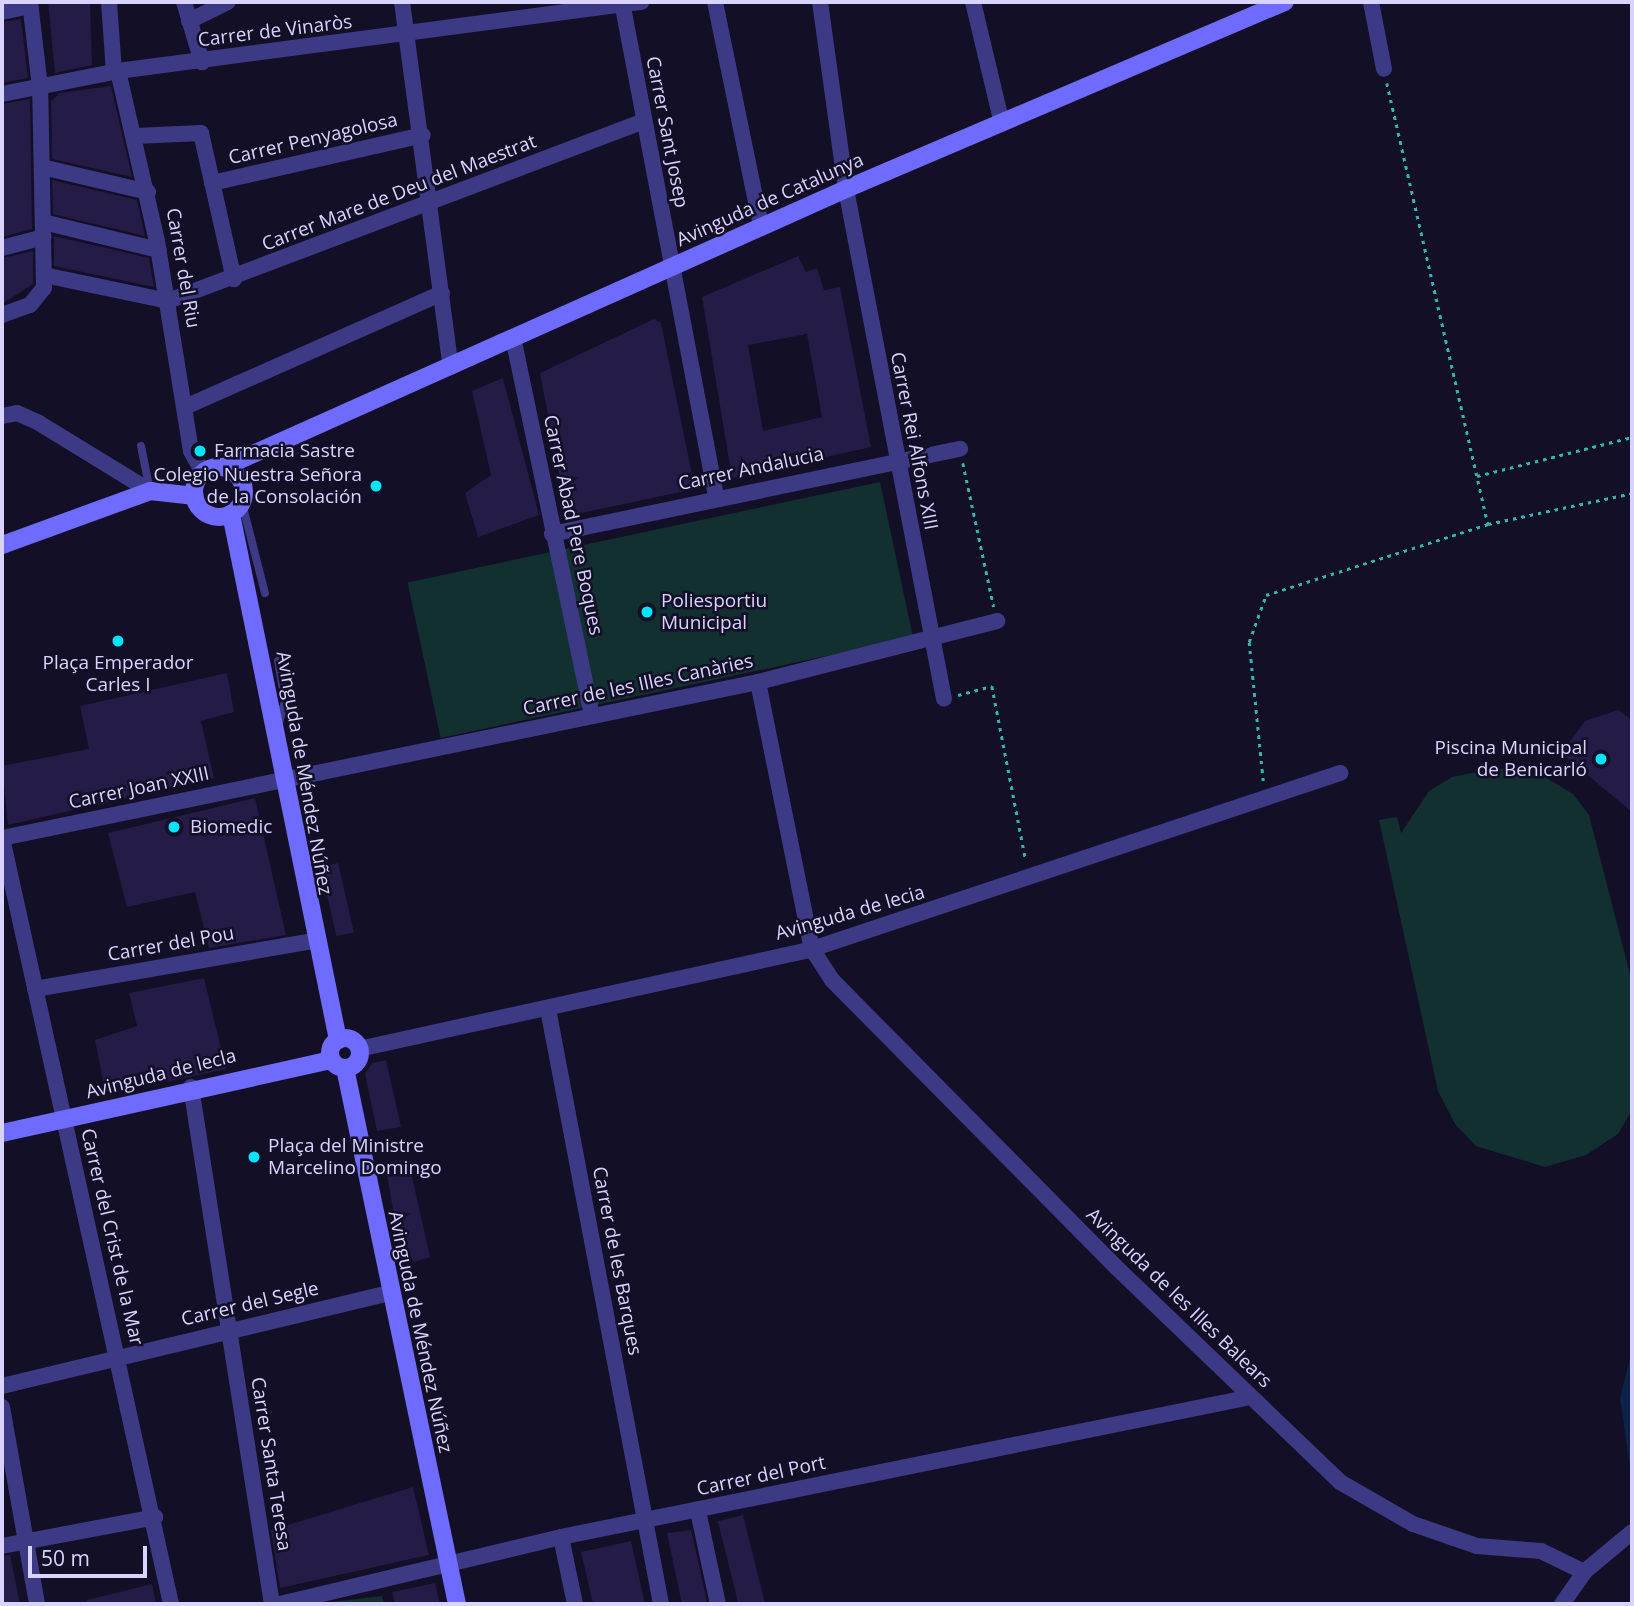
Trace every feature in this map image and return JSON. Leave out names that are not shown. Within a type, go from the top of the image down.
[{"type":"street","name":"Carrer del Riu","points":[[109,2],[116,71],[148,192],[191,451],[203,473]]},
{"type":"street","points":[[184,2],[202,62]]},
{"type":"street","points":[[189,21],[228,2]]},
{"type":"street","points":[[402,2],[410,34],[424,135],[451,367]]},
{"type":"street","name":"Carrer de Vinaròs","points":[[2,94],[116,71],[202,62],[641,2]]},
{"type":"street","points":[[715,2],[761,227]]},
{"type":"street","name":"Carrer Rei Alfons XIII","points":[[820,2],[846,189],[895,461],[944,699]]},
{"type":"street","points":[[973,2],[1002,124]]},
{"type":"street","name":"Avinguda de Catalunya","points":[[224,467],[277,448],[846,189],[1285,2]]},
{"type":"street","points":[[1371,2],[1384,69]]},
{"type":"street","name":"Carrer Sant Josep","points":[[622,3],[716,496]]},
{"type":"street","points":[[2,12],[30,4],[40,87],[44,275],[38,299],[2,315]]},
{"type":"street","name":"Carrer Mare de Deu del Maestrat","points":[[168,301],[234,279],[644,121]]},
{"type":"street","points":[[135,135],[201,133],[234,279]]},
{"type":"street","name":"Carrer Penyagolosa","points":[[212,183],[424,135]]},
{"type":"street","points":[[42,167],[148,192]]},
{"type":"street","points":[[2,248],[43,230],[159,250]]},
{"type":"street","points":[[44,275],[168,301]]},
{"type":"street","points":[[185,407],[442,293]]},
{"type":"street","name":"Carrer Abad Pere Boques","points":[[514,341],[592,716]]},
{"type":"street","points":[[2,416],[17,414],[39,423],[152,485],[195,496],[209,514],[239,503],[237,474],[224,467],[203,473],[195,496]]},
{"type":"street","name":"Avinguda de Catalunya","points":[[239,503],[257,465],[277,448]]},
{"type":"street","name":"Carrer Andalucia","points":[[552,534],[716,496],[960,449]]},
{"type":"street","points":[[2,545],[152,485]]},
{"type":"street","name":"Avinguda de Méndez Núñez","points":[[239,503],[276,733],[314,941],[338,1040]]},
{"type":"street","name":"Carrer de les Illes Canàries","points":[[285,779],[758,682],[997,621]]},
{"type":"street","points":[[758,682],[812,949]]},
{"type":"street","name":"Avinguda de lecia","points":[[359,1049],[812,949],[1030,881],[1340,773]]},
{"type":"street","name":"Carrer Joan XXIII","points":[[2,838],[285,779]]},
{"type":"street","name":"Carrer del Crist de la Mar","points":[[2,838],[155,1517],[171,1604]]},
{"type":"street","name":"Carrer del Pou","points":[[35,989],[314,941]]},
{"type":"street","name":"Avinguda de les Illes Balears","points":[[812,949],[832,981],[1340,1482],[1413,1524],[1477,1546],[1541,1551],[1584,1572]]},
{"type":"street","name":"Carrer de les Barques","points":[[548,1009],[661,1604]]},
{"type":"street","points":[[338,1040],[351,1040],[359,1049],[357,1062],[338,1064],[338,1040]]},
{"type":"street","name":"Avinguda de Méndez Núñez","points":[[338,1064],[457,1604]]},
{"type":"street","name":"Avinguda de lecla","points":[[2,1133],[64,1121],[191,1087],[338,1064]]},
{"type":"street","points":[[191,1087],[228,1330]]},
{"type":"street","name":"Carrer del Segle","points":[[2,1386],[390,1293]]},
{"type":"street","name":"Carrer Santa Teresa","points":[[228,1330],[272,1604]]},
{"type":"street","name":"Carrer del Port","points":[[280,1604],[561,1537],[645,1522],[1251,1396]]},
{"type":"street","points":[[2,1407],[37,1604]]},
{"type":"street","points":[[698,1511],[718,1604]]},
{"type":"street","points":[[2,1546],[155,1517]]},
{"type":"street","points":[[1562,1604],[1584,1572],[1632,1532]]},
{"type":"street","points":[[561,1537],[575,1604]]},
{"type":"lane","points":[[141,446],[152,485]]},
{"type":"lane","points":[[239,503],[265,593]]},
{"type":"lane","points":[[276,733],[285,701],[278,662]]},
{"type":"path","points":[[1384,69],[1488,524]]},
{"type":"path","points":[[1476,476],[1632,437]]},
{"type":"path","points":[[960,449],[997,621]]},
{"type":"path","points":[[1265,800],[1249,642],[1266,595],[1488,524],[1632,493]]},
{"type":"path","points":[[944,699],[992,686],[1030,881]]},
{"type":"green space","points":[[880,482],[913,638],[441,738],[408,582]]},
{"type":"green space","points":[[1497,768],[1545,777],[1573,794],[1589,815],[1632,982],[1632,1110],[1618,1134],[1586,1155],[1545,1167],[1476,1146],[1455,1124],[1438,1091],[1379,820],[1397,817],[1401,833],[1429,791],[1452,777]]},
{"type":"green space","points":[[382,1596],[384,1604],[314,1604]]},
{"type":"water","points":[[1632,1349],[1632,1482],[1620,1398]]},
{"type":"building","points":[[48,2],[90,2],[92,65],[55,73]]},
{"type":"building","points":[[21,19],[28,78],[2,83],[2,22]]},
{"type":"building","points":[[111,86],[132,177],[52,159],[51,101],[60,93]]},
{"type":"building","points":[[30,99],[32,229],[2,237],[2,104]]},
{"type":"building","points":[[52,180],[137,200],[145,236],[53,214]]},
{"type":"building","points":[[54,236],[149,258],[154,287],[54,266]]},
{"type":"building","points":[[33,251],[33,284],[2,304],[2,258]]},
{"type":"building","points":[[798,256],[806,272],[817,268],[824,290],[840,287],[871,447],[732,478],[702,297]],"holes":[[[807,334],[822,417],[763,431],[748,345]]]},
{"type":"building","points":[[654,319],[661,323],[695,489],[567,516],[540,373]]},
{"type":"building","points":[[503,378],[539,515],[478,537],[465,493],[491,475],[472,391]]},
{"type":"building","points":[[227,673],[234,712],[201,721],[214,778],[8,825],[2,766],[89,749],[80,706]]},
{"type":"building","name":"Piscina Municipal de Benicarló","points":[[1618,710],[1632,720],[1632,812],[1561,753],[1585,721]]},
{"type":"building","points":[[255,798],[286,935],[209,948],[195,892],[127,907],[108,833]]},
{"type":"building","points":[[338,863],[354,932],[336,936],[320,867]]},
{"type":"building","points":[[204,978],[226,1069],[106,1095],[95,1040],[137,1026],[129,993]]},
{"type":"building","points":[[386,1060],[401,1127],[377,1131],[365,1074],[372,1063]]},
{"type":"building","points":[[408,1159],[430,1257],[414,1262],[399,1243],[385,1164]]},
{"type":"building","points":[[413,1487],[429,1555],[280,1588],[271,1530]]},
{"type":"building","points":[[743,1515],[765,1604],[738,1604],[718,1521]]},
{"type":"building","points":[[691,1530],[707,1604],[682,1604],[667,1533]]},
{"type":"building","points":[[631,1541],[645,1604],[593,1604],[581,1552]]},
{"type":"building","points":[[10,1555],[20,1604],[2,1604],[2,1556]]},
{"type":"building","points":[[435,1583],[440,1604],[395,1604],[392,1592]]},
{"type":"building","points":[[152,1584],[156,1604],[88,1604],[87,1600]]},
{"type":"place","name":"Farmacia Sastre","points":[[200,451]]},
{"type":"place","name":"Colegio Nuestra Señora de la Consolación","points":[[376,486]]},
{"type":"place","name":"Poliesportiu Municipal","points":[[647,612]]},
{"type":"place","name":"Plaça Emperador Carles I","points":[[118,641]]},
{"type":"place","name":"Piscina Municipal de Benicarló","points":[[1601,759]]},
{"type":"place","name":"Biomedic","points":[[174,827]]},
{"type":"place","name":"Plaça del Ministre Marcelino Domingo","points":[[254,1157]]}]
